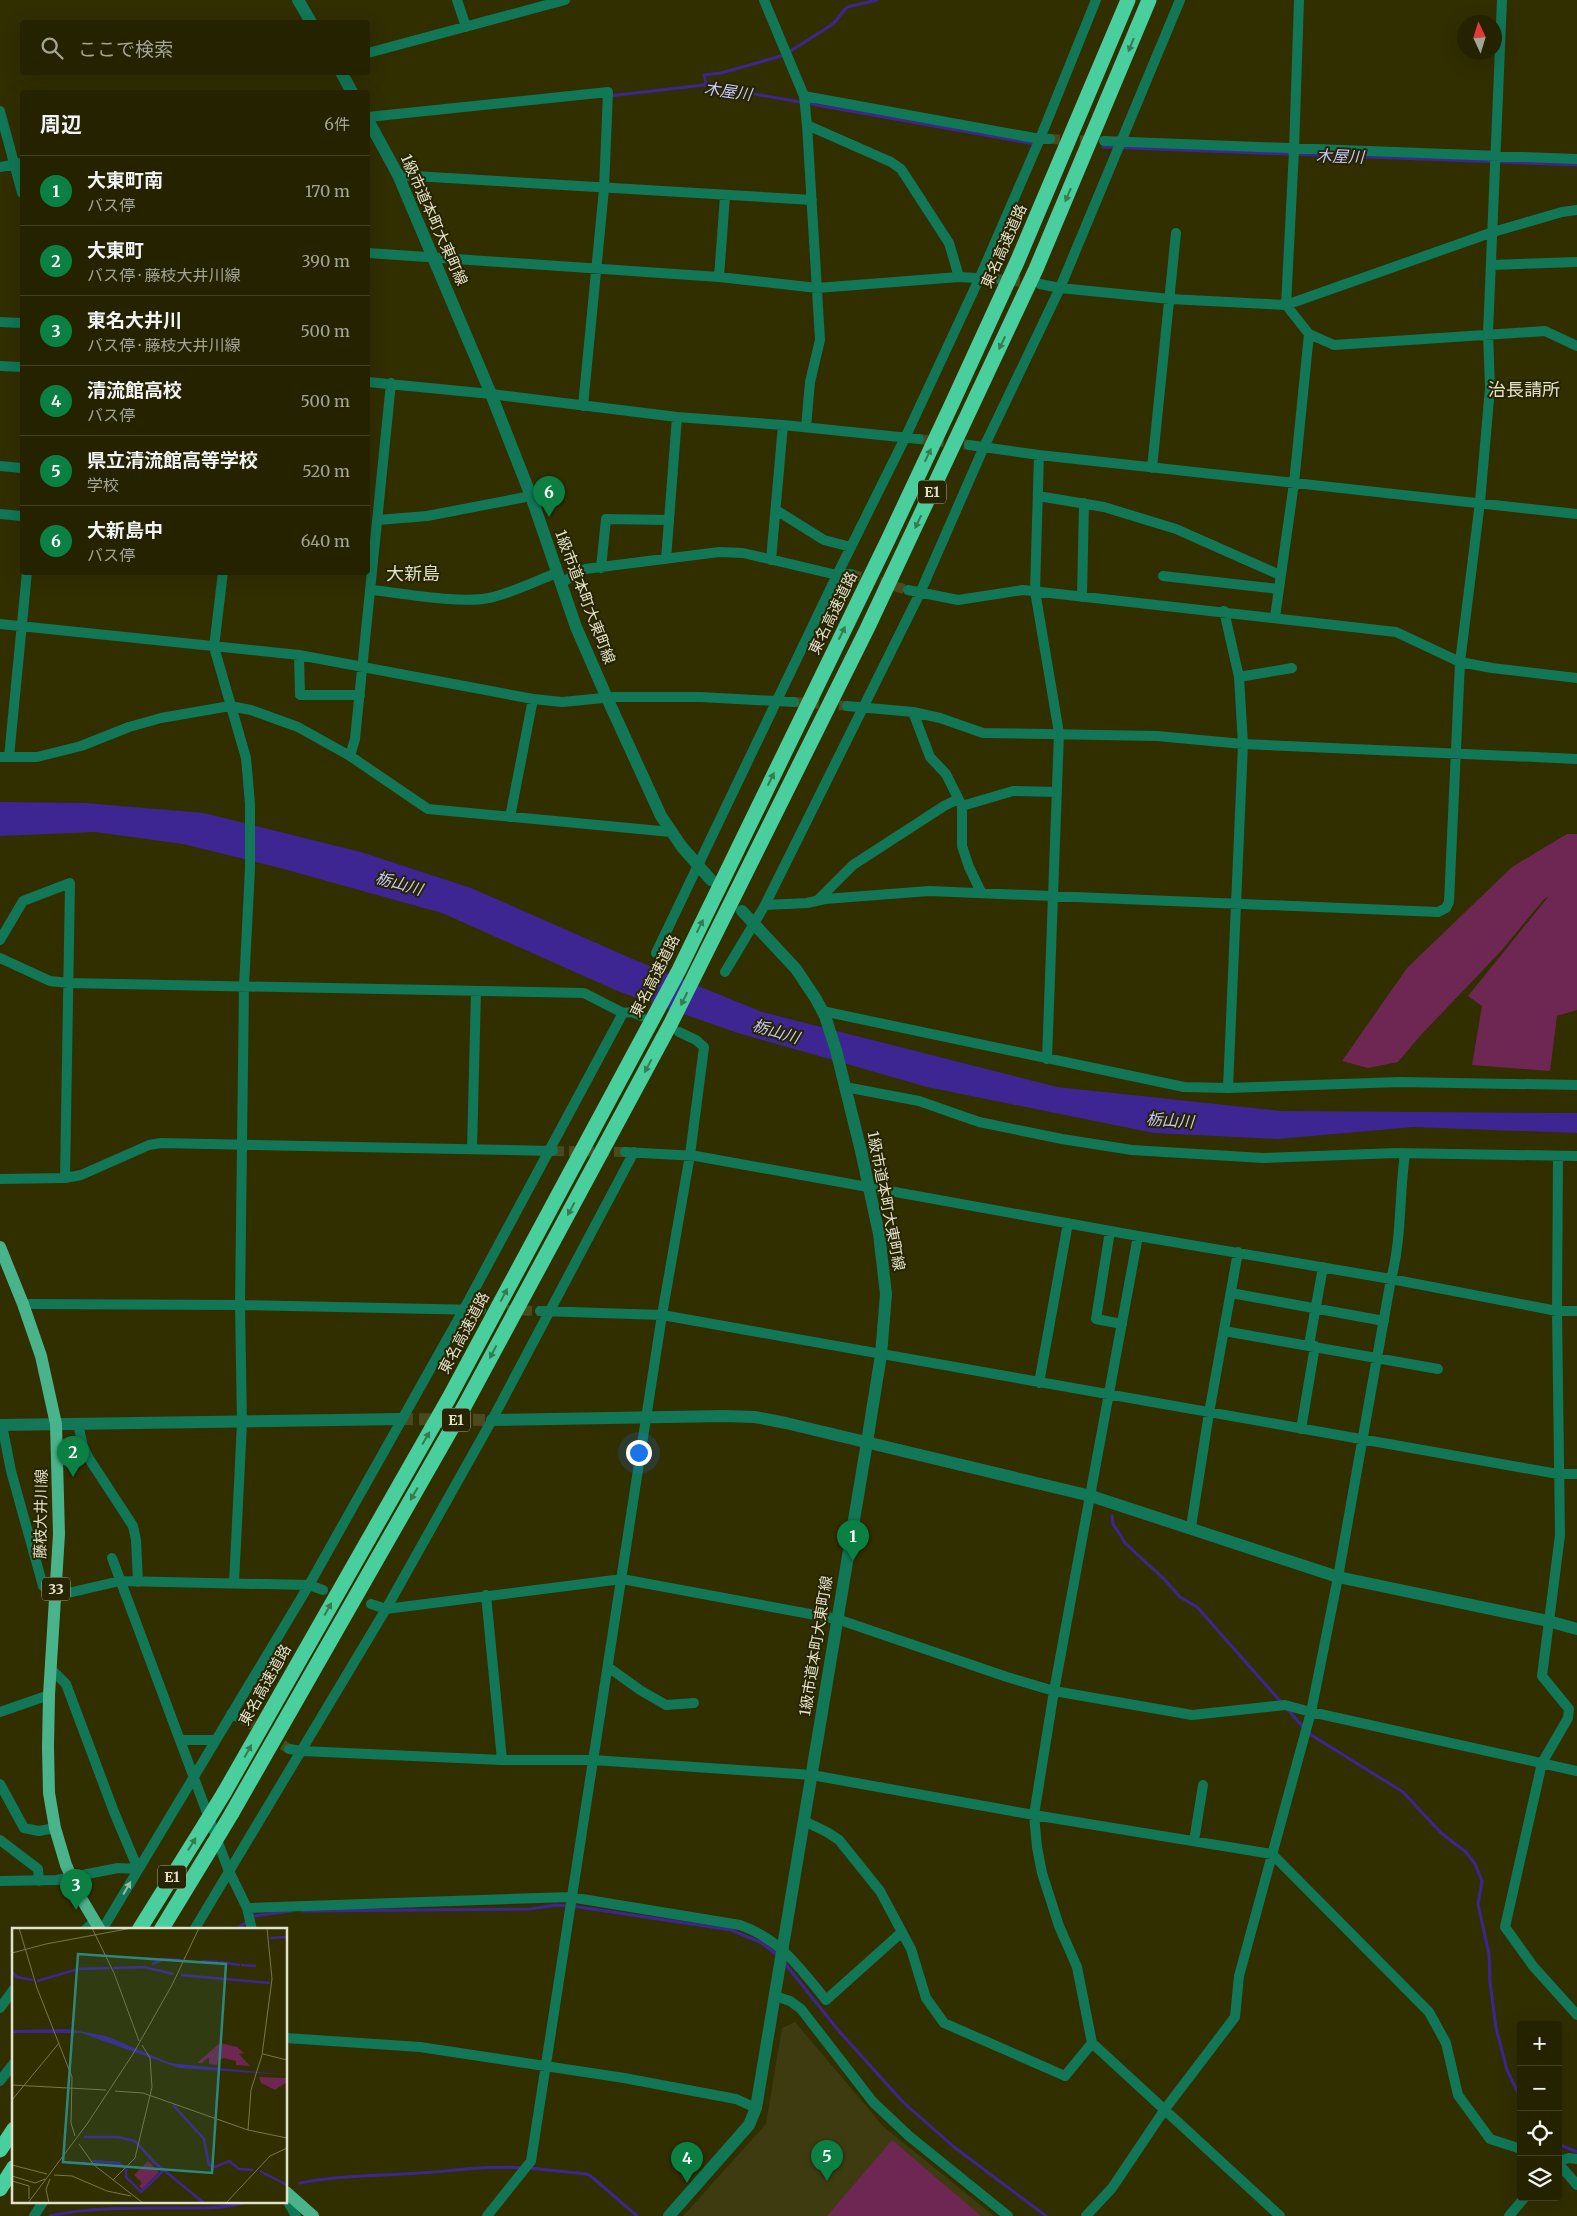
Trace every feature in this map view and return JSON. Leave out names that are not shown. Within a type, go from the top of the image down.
[{"type":"highway","name":"東名高速道路","points":[[140,1928],[224,1793],[449,1398],[648,1016],[679,970],[888,540],[962,382],[1021,253],[1128,0]]},
{"type":"highway","name":"E1","points":[[163,1928],[232,1813],[465,1405],[675,1028],[696,975],[867,629],[1036,269],[1150,0]]},
{"type":"highway","points":[[0,2150],[12,2132]]},
{"type":"highway","points":[[0,2188],[12,2170]]},
{"type":"main road","name":"藤枝大井川線","points":[[0,1247],[23,1304],[40,1356],[56,1424],[59,1534],[50,1695],[49,1793],[55,1828],[71,1877],[99,1927]]},
{"type":"main road","points":[[288,2194],[313,2216]]},
{"type":"street","points":[[298,0],[310,20]]},
{"type":"street","points":[[457,0],[466,27]]},
{"type":"street","points":[[370,52],[565,0]]},
{"type":"street","points":[[764,0],[804,100],[807,125],[820,340],[810,382],[806,427]]},
{"type":"street","points":[[656,953],[905,438],[980,277],[1041,142],[1096,0]]},
{"type":"street","points":[[725,972],[765,905],[861,708],[920,593],[983,448],[1060,288],[1180,0]]},
{"type":"street","points":[[1299,0],[1286,306],[1309,334],[1334,345],[1488,333],[1545,331],[1577,346]]},
{"type":"street","points":[[765,905],[929,891],[1438,912],[1446,908],[1448,902],[1457,753],[1460,662],[1480,502],[1490,388],[1488,333],[1502,0]]},
{"type":"street","points":[[343,75],[351,90]]},
{"type":"street","points":[[370,122],[608,96],[604,188],[583,406]]},
{"type":"street","points":[[804,100],[1041,142]]},
{"type":"street","points":[[0,111],[19,163],[0,167]]},
{"type":"street","points":[[807,125],[891,162],[901,169],[949,243],[960,277]]},
{"type":"street","name":"1級市道本町大東町線","points":[[370,126],[398,175],[491,394],[531,496],[576,627],[607,698],[661,816],[671,832],[711,880]]},
{"type":"street","points":[[1104,141],[1120,144],[1496,159],[1577,159]]},
{"type":"street","points":[[398,175],[812,200]]},
{"type":"street","points":[[719,277],[725,196]]},
{"type":"street","points":[[1040,284],[1060,288],[1170,299],[1286,306],[1493,232],[1562,212],[1577,210]]},
{"type":"street","points":[[1152,468],[1176,233]]},
{"type":"street","points":[[370,253],[719,277],[817,288],[960,277],[995,279]]},
{"type":"street","points":[[1492,265],[1577,262]]},
{"type":"street","points":[[0,322],[20,323]]},
{"type":"street","points":[[1275,617],[1294,483],[1309,334]]},
{"type":"street","points":[[0,366],[20,367]]},
{"type":"street","points":[[370,382],[491,394],[677,417],[806,427],[919,439]]},
{"type":"street","points":[[350,756],[355,739],[360,695],[370,590],[371,554],[391,384]]},
{"type":"street","points":[[666,559],[677,417]]},
{"type":"street","points":[[772,560],[783,425]]},
{"type":"street","points":[[969,445],[1039,456],[1480,502],[1577,514]]},
{"type":"street","points":[[1039,456],[1035,591],[1059,733],[1047,1059]]},
{"type":"street","points":[[0,466],[20,468]]},
{"type":"street","points":[[375,518],[427,516],[531,496]]},
{"type":"street","points":[[1038,496],[1084,503],[1176,528],[1280,575]]},
{"type":"street","points":[[1082,597],[1084,503]]},
{"type":"street","points":[[776,510],[824,540],[851,547]]},
{"type":"street","points":[[0,514],[20,516]]},
{"type":"street","points":[[601,568],[606,519],[669,520]]},
{"type":"street","points":[[370,590],[472,600],[490,598],[585,570],[719,552],[743,553],[838,574],[851,574]]},
{"type":"street","points":[[27,575],[4,757],[37,757],[81,746],[129,726],[161,718],[230,706],[251,710],[298,727],[350,756],[428,809],[671,832]]},
{"type":"street","points":[[223,575],[214,647],[246,758],[250,804],[250,868],[244,986],[240,1305],[242,1422],[234,1583]]},
{"type":"street","points":[[1163,576],[1278,589]]},
{"type":"street","points":[[908,590],[958,600],[1012,590],[1035,591],[1396,632],[1460,662],[1492,668],[1577,678]]},
{"type":"street","points":[[1224,612],[1240,677],[1243,744],[1228,1088]]},
{"type":"street","points":[[0,624],[299,655],[533,699],[562,702],[607,698],[700,697],[794,702]]},
{"type":"street","points":[[299,655],[300,695],[360,695]]},
{"type":"street","points":[[1240,677],[1292,668]]},
{"type":"street","points":[[510,816],[533,699]]},
{"type":"street","points":[[847,706],[912,712],[940,718],[983,733],[1157,736],[1243,744],[1577,759]]},
{"type":"street","points":[[912,712],[930,757],[946,774],[960,803],[962,846],[969,867],[982,892]]},
{"type":"street","points":[[818,900],[853,865],[944,806],[1013,791],[1057,792]]},
{"type":"street","points":[[0,940],[23,901],[70,883],[65,1178]]},
{"type":"street","name":"1級市道本町大東町線","points":[[669,2216],[749,2125],[756,2107],[881,1355],[886,1294],[879,1234],[845,1085],[824,1013],[796,969],[742,911]]},
{"type":"street","points":[[0,958],[50,981],[69,984],[584,993],[623,1013],[632,1012],[648,1016]]},
{"type":"street","points":[[472,1149],[476,991]]},
{"type":"street","points":[[99,1927],[138,1869],[195,1777],[309,1585],[400,1419],[464,1310],[552,1151],[623,1013]]},
{"type":"street","points":[[824,1013],[1184,1087],[1228,1088],[1400,1082],[1577,1085]]},
{"type":"street","points":[[487,2216],[531,2160],[546,2066],[570,1897],[648,1416],[662,1315],[690,1155],[704,1047],[675,1028]]},
{"type":"street","points":[[845,1085],[919,1101],[979,1122],[1062,1139],[1132,1150],[1263,1158],[1405,1154],[1577,1156]]},
{"type":"street","points":[[0,1179],[65,1178],[81,1175],[149,1145],[161,1143],[243,1143],[552,1151]]},
{"type":"street","points":[[195,1928],[228,1869],[302,1751],[386,1609],[492,1420],[551,1312],[630,1152],[690,1155],[1138,1236],[1391,1279],[1557,1311],[1577,1311]]},
{"type":"street","points":[[1086,2216],[1112,2188],[1165,2109],[1235,2017],[1238,1976],[1311,1712],[1338,1577],[1391,1279],[1398,1254],[1400,1189],[1405,1154]]},
{"type":"street","points":[[1558,1156],[1557,1311],[1560,1535],[1542,1676],[1568,1709],[1568,1718],[1542,1763],[1505,1927],[1533,1966],[1577,2015]]},
{"type":"street","points":[[1039,1383],[1068,1223]]},
{"type":"street","points":[[1110,1231],[1096,1320],[1122,1324]]},
{"type":"street","points":[[1138,1236],[1054,1691],[1034,1815],[1042,1873],[1059,1926],[1077,1967],[1092,2043],[1280,2216]]},
{"type":"street","points":[[1191,1528],[1209,1413],[1238,1252]]},
{"type":"street","points":[[1301,1429],[1323,1267]]},
{"type":"street","points":[[1231,1294],[1384,1321]]},
{"type":"street","points":[[23,1304],[240,1305],[481,1310]]},
{"type":"street","points":[[540,1311],[662,1315],[1558,1474],[1577,1474]]},
{"type":"street","points":[[1224,1331],[1438,1369]]},
{"type":"street","points":[[492,1420],[648,1416],[755,1418],[867,1442],[1091,1496],[1338,1577],[1548,1621],[1577,1629]]},
{"type":"street","points":[[323,1590],[309,1585],[120,1581],[55,1596],[44,1586],[11,1471],[1,1425],[400,1419]]},
{"type":"street","points":[[78,1424],[83,1446],[88,1457],[133,1526],[136,1540],[138,1582]]},
{"type":"street","points":[[112,1558],[228,1869],[247,1908],[252,1928]]},
{"type":"street","points":[[371,1604],[386,1609],[622,1579],[837,1619],[1006,1677],[1054,1691],[1192,1715],[1285,1705],[1577,1771]]},
{"type":"street","points":[[486,1596],[502,1760]]},
{"type":"street","points":[[608,1666],[640,1690],[666,1705],[694,1703]]},
{"type":"street","points":[[51,1670],[66,1684],[114,1812],[138,1869]]},
{"type":"street","points":[[0,1712],[50,1695]]},
{"type":"street","points":[[232,1714],[245,1720]]},
{"type":"street","points":[[181,1740],[216,1740]]},
{"type":"street","points":[[289,1749],[502,1760],[593,1760],[812,1774],[1034,1815],[1272,1854],[1429,2012],[1446,2043],[1458,2095],[1490,2139],[1517,2148]]},
{"type":"street","points":[[0,1784],[24,1828],[40,1831],[55,1828]]},
{"type":"street","points":[[1194,1841],[1203,1785]]},
{"type":"street","points":[[804,1822],[827,1832],[839,1840],[880,1892],[911,1948],[926,1998],[944,2023],[1065,2076],[1092,2043]]},
{"type":"street","points":[[0,1840],[38,1869],[38,1881]]},
{"type":"street","points":[[0,1881],[38,1881],[118,1868],[138,1869]]},
{"type":"street","points":[[247,1908],[570,1897],[740,1925],[754,1930],[783,1949],[826,2000],[902,1932]]},
{"type":"street","points":[[0,2008],[12,1992]]},
{"type":"street","points":[[775,1996],[790,2001],[801,2009],[880,2109],[909,2136],[1008,2216]]},
{"type":"street","points":[[288,2038],[420,2047],[546,2066],[736,2099],[756,2107]]},
{"type":"street","points":[[0,2081],[12,2066]]},
{"type":"street","points":[[1562,2161],[1570,2158],[1577,2159]]},
{"type":"street","points":[[1562,2167],[1577,2185]]},
{"type":"street","points":[[1509,2216],[1522,2201]]},
{"type":"street","points":[[288,2202],[296,2216]]},
{"type":"street","points":[[34,2216],[42,2204]]},
{"type":"shaded area","points":[[1567,834],[1577,834],[1577,1010],[1557,1016],[1550,1071],[1472,1065],[1482,1006],[1468,996],[1548,897],[1544,899],[1502,950],[1420,1036],[1398,1062],[1368,1068],[1342,1061],[1407,968],[1512,867]]},
{"type":"shaded area","points":[[795,2022],[884,2127],[994,2216],[683,2216],[766,2124],[782,2028]]},
{"type":"shaded area","points":[[892,2140],[981,2216],[827,2216]]},
{"type":"water","name":"栃山川","points":[[0,802],[85,803],[204,813],[361,852],[471,888],[635,960],[762,1012],[1057,1087],[1281,1111],[1577,1113],[1577,1133],[1413,1127],[1278,1139],[1154,1133],[927,1087],[738,1033],[620,992],[442,913],[280,868],[183,844],[95,832],[0,836]]},
{"type":"waterway","points":[[789,52],[833,24],[847,7],[877,0]]},
{"type":"waterway","points":[[704,85],[706,83],[704,75],[721,73],[781,56]]},
{"type":"waterway","name":"木屋川","points":[[609,96],[704,85],[1035,144]]},
{"type":"waterway","name":"木屋川","points":[[1103,147],[1577,165]]},
{"type":"waterway","points":[[1112,1516],[1113,1524],[1126,1544],[1164,1579],[1180,1597],[1197,1607],[1281,1702]]},
{"type":"waterway","points":[[1287,1709],[1304,1728]]},
{"type":"waterway","points":[[1308,1733],[1403,1792],[1441,1833],[1466,1852],[1475,1864],[1482,1881],[1478,1904],[1489,1954],[1490,1982],[1496,2028],[1507,2070],[1517,2091]]},
{"type":"waterway","points":[[302,1911],[530,1909],[556,1905],[579,1907],[731,1930],[762,1943],[777,1955]]},
{"type":"waterway","points":[[239,1928],[254,1916],[291,1911]]},
{"type":"waterway","points":[[783,1961],[838,2030],[903,2102],[954,2147],[1046,2216]]},
{"type":"waterway","points":[[1562,2146],[1577,2152]]},
{"type":"waterway","points":[[300,2183],[344,2177],[484,2168],[523,2168]]},
{"type":"waterway","points":[[529,2168],[587,2174],[637,2216]]},
{"type":"waterway","points":[[50,2216],[96,2210],[209,2208],[237,2204]]},
{"type":"tunnel","points":[[1050,139],[1094,141]]},
{"type":"tunnel","points":[[995,279],[1034,283]]},
{"type":"tunnel","points":[[919,439],[969,445]]},
{"type":"tunnel","points":[[851,574],[908,590]]},
{"type":"tunnel","points":[[794,702],[847,706]]},
{"type":"tunnel","points":[[554,1151],[625,1152]]},
{"type":"tunnel","points":[[492,1310],[540,1311]]},
{"type":"tunnel","points":[[401,1419],[492,1420]]},
{"type":"tunnel","points":[[245,1720],[289,1749]]},
{"type":"place","name":"大新島中","points":[[549,517]]},
{"type":"place","name":"大東町","points":[[73,1477]]},
{"type":"place","name":"大東町南","points":[[853,1561]]},
{"type":"place","name":"東名大井川","points":[[76,1910]]},
{"type":"place","name":"県立清流館高等学校","points":[[827,2181]]},
{"type":"place","name":"清流館高校","points":[[687,2183]]},
{"type":"district","name":"治長請所","points":[[1524,390]]},
{"type":"district","name":"大新島","points":[[413,574]]}]
